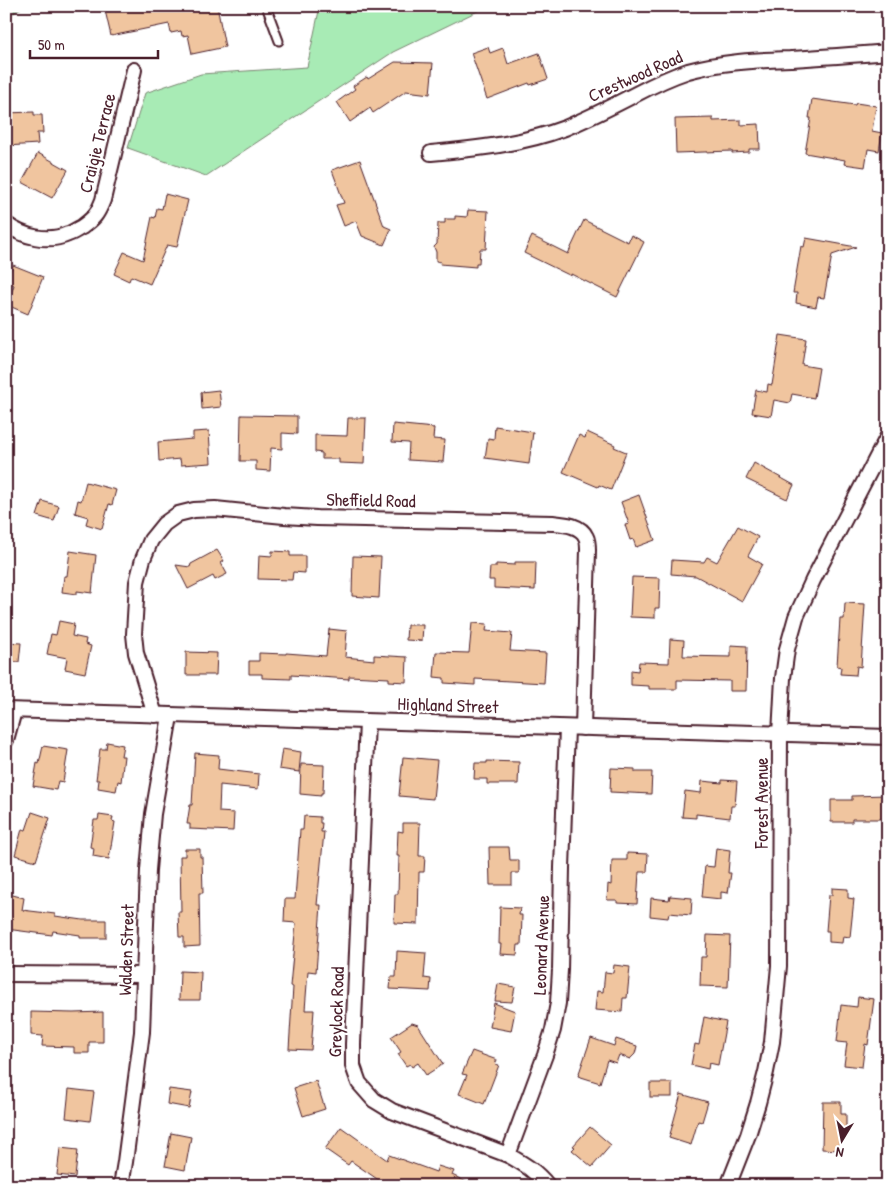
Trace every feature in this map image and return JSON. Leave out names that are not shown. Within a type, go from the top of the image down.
[{"type":"street","name":"Crestwood Road","points":[[431,153],[494,146],[564,128],[659,82],[688,71],[715,65],[888,52]]},
{"type":"street","name":"Craigie Terrace","points":[[6,224],[27,235],[48,238],[59,237],[70,234],[98,213],[105,193],[134,70]]},
{"type":"street","name":"Forest Avenue","points":[[728,1186],[758,1103],[772,1042],[779,966],[780,734],[783,678],[787,649],[796,617],[813,580],[888,436]]},
{"type":"street","name":"Sheffield Road","points":[[154,715],[136,653],[134,634],[137,582],[143,559],[151,540],[164,524],[178,514],[194,510],[215,509],[317,518],[553,523],[578,528],[586,537],[588,550],[583,728]]},
{"type":"street","name":"Highland Street","points":[[10,711],[888,737]]},
{"type":"street","points":[[6,740],[10,711]]},
{"type":"street","name":"Walden Street","points":[[121,1186],[142,1032],[143,975],[152,814],[170,716]]},
{"type":"street","name":"Greylock Road","points":[[367,722],[353,1034],[353,1066],[359,1083],[374,1100],[392,1111],[508,1155],[533,1170],[548,1186]]},
{"type":"street","name":"Leonard Avenue","points":[[508,1155],[545,1055],[553,1030],[558,1003],[567,728]]},
{"type":"street","points":[[6,974],[143,975]]},
{"type":"lane","points":[[266,6],[279,41]]},
{"type":"green space","points":[[6,6],[24,6],[12,14],[7,35]]},
{"type":"green space","points":[[320,6],[488,6],[393,52],[206,176],[128,148],[145,93],[201,74],[307,67]]},
{"type":"building","points":[[104,6],[217,6],[225,47],[192,54],[188,35],[182,36],[181,31],[171,33],[169,24],[111,36]]},
{"type":"building","points":[[488,47],[490,53],[503,48],[508,64],[539,53],[548,79],[530,85],[529,83],[487,99],[471,53]]},
{"type":"building","points":[[395,62],[433,63],[430,94],[406,91],[373,113],[370,108],[350,122],[337,102],[355,89],[353,86]]},
{"type":"building","points":[[812,99],[876,106],[872,131],[882,133],[879,151],[868,149],[865,167],[844,164],[845,160],[805,153]]},
{"type":"building","points":[[34,112],[34,115],[42,115],[43,133],[37,133],[38,144],[6,146],[6,113]]},
{"type":"building","points":[[713,118],[713,121],[741,120],[741,125],[759,124],[760,149],[749,149],[749,152],[732,153],[732,151],[676,153],[675,119]]},
{"type":"building","points":[[38,153],[68,170],[52,198],[22,182]]},
{"type":"building","points":[[360,160],[384,226],[391,229],[384,245],[362,236],[356,221],[344,226],[336,205],[344,203],[332,170]]},
{"type":"building","points":[[165,194],[188,200],[177,247],[167,245],[150,284],[131,276],[129,281],[114,274],[124,252],[143,260],[152,217],[155,218],[157,208],[162,209]]},
{"type":"building","points":[[468,210],[488,211],[486,249],[480,249],[479,263],[476,263],[476,267],[440,264],[441,262],[436,261],[434,247],[437,244],[438,223],[445,223],[445,219],[455,219],[455,216],[467,217]]},
{"type":"building","points":[[584,220],[628,242],[631,235],[644,242],[617,297],[524,253],[532,236],[568,254]]},
{"type":"building","points":[[806,238],[856,247],[832,255],[824,298],[818,297],[816,307],[796,303],[797,293],[793,293],[801,246],[804,247]]},
{"type":"building","points":[[13,265],[43,277],[28,314],[7,305],[14,285],[6,282]]},
{"type":"building","points":[[780,335],[806,339],[802,365],[819,368],[814,398],[792,394],[790,403],[774,400],[771,416],[752,413],[756,390],[767,392],[768,384],[772,385]]},
{"type":"building","points":[[219,390],[221,407],[202,409],[201,392]]},
{"type":"building","points":[[241,415],[297,416],[297,434],[282,433],[282,449],[271,448],[270,471],[256,470],[256,461],[240,461]]},
{"type":"building","points":[[348,418],[366,418],[364,464],[339,463],[339,459],[322,459],[322,453],[315,452],[315,435],[347,436]]},
{"type":"building","points":[[393,424],[434,428],[433,439],[445,440],[443,462],[408,460],[409,443],[392,442]]},
{"type":"building","points":[[495,426],[533,432],[529,464],[485,458],[488,438],[494,439]]},
{"type":"building","points":[[209,431],[211,463],[181,465],[180,459],[159,461],[158,442],[193,439],[193,432]]},
{"type":"building","points":[[587,432],[626,452],[611,490],[599,485],[598,487],[563,472],[579,435],[585,438]]},
{"type":"building","points":[[754,463],[794,485],[787,499],[746,479]]},
{"type":"building","points":[[86,482],[116,490],[112,505],[109,504],[102,529],[86,524],[88,517],[75,513],[78,500],[81,501]]},
{"type":"building","points":[[639,495],[655,540],[636,547],[633,539],[630,540],[625,525],[629,524],[621,502]]},
{"type":"building","points":[[42,501],[59,506],[54,521],[37,516]]},
{"type":"building","points":[[738,526],[758,537],[748,556],[762,564],[742,601],[696,576],[671,574],[672,560],[704,562],[707,557],[717,562]]},
{"type":"building","points":[[217,550],[224,561],[221,563],[227,574],[215,580],[213,576],[188,589],[176,565],[190,567],[191,564]]},
{"type":"building","points":[[70,551],[96,555],[92,593],[62,592],[64,576],[67,576]]},
{"type":"building","points":[[272,551],[290,552],[290,556],[305,556],[305,573],[293,572],[292,580],[258,579],[259,555],[272,556]]},
{"type":"building","points":[[353,556],[381,557],[379,598],[352,596]]},
{"type":"building","points":[[515,562],[536,562],[535,590],[494,588],[494,580],[489,580],[490,567],[496,567],[496,564],[515,565]]},
{"type":"building","points":[[632,577],[660,578],[659,608],[655,608],[655,618],[630,617]]},
{"type":"building","points":[[845,603],[865,604],[861,667],[857,666],[856,675],[840,674],[841,667],[837,666],[840,619],[844,619]]},
{"type":"building","points":[[59,621],[74,624],[72,636],[86,639],[85,644],[91,646],[85,673],[65,669],[67,658],[47,654],[51,634],[56,635]]},
{"type":"building","points":[[472,623],[487,624],[486,631],[512,633],[510,651],[546,653],[544,683],[475,679],[475,685],[444,683],[444,678],[434,677],[436,652],[469,653]]},
{"type":"building","points":[[407,625],[423,625],[422,641],[406,640]]},
{"type":"building","points":[[329,629],[347,631],[345,657],[374,660],[374,655],[407,657],[406,682],[389,681],[389,678],[349,676],[349,679],[291,675],[291,679],[262,678],[262,674],[249,674],[249,661],[259,661],[259,653],[326,656]]},
{"type":"building","points":[[670,639],[684,640],[683,656],[731,657],[731,645],[747,646],[746,691],[730,691],[730,681],[677,680],[677,689],[649,689],[649,686],[631,685],[631,670],[638,671],[639,662],[669,663]]},
{"type":"building","points":[[6,642],[21,643],[19,662],[6,661]]},
{"type":"building","points":[[186,652],[217,653],[216,675],[186,675]]},
{"type":"building","points":[[107,742],[123,745],[121,756],[124,756],[121,782],[118,781],[116,791],[98,788],[99,780],[96,780],[100,749],[106,749]]},
{"type":"building","points":[[43,746],[68,750],[63,782],[58,781],[56,790],[33,786],[37,763],[39,764]]},
{"type":"building","points":[[282,749],[301,752],[299,772],[279,769]]},
{"type":"building","points":[[195,753],[219,755],[218,769],[259,774],[258,789],[220,785],[219,812],[234,813],[233,831],[190,829],[190,824],[187,824],[190,805],[192,805]]},
{"type":"building","points":[[403,757],[437,760],[433,799],[399,796]]},
{"type":"building","points":[[487,761],[519,762],[518,784],[487,784],[487,779],[474,779],[475,763],[487,763]]},
{"type":"building","points":[[301,764],[324,765],[323,793],[321,793],[321,796],[300,794]]},
{"type":"building","points":[[611,768],[635,769],[635,772],[652,772],[651,794],[610,792]]},
{"type":"building","points":[[722,780],[737,781],[735,806],[731,806],[730,818],[696,814],[696,818],[682,817],[685,791],[701,793],[702,781],[722,783]]},
{"type":"building","points":[[887,795],[888,819],[852,819],[852,822],[831,822],[831,800],[852,800],[852,796]]},
{"type":"building","points":[[32,812],[50,818],[36,861],[15,855],[22,829],[26,830]]},
{"type":"building","points":[[99,815],[113,817],[112,821],[115,822],[109,859],[93,856],[94,848],[90,847],[94,820],[98,820]]},
{"type":"building","points":[[304,816],[320,817],[320,823],[322,823],[321,832],[324,832],[317,905],[321,905],[316,972],[308,971],[305,1010],[314,1010],[311,1050],[289,1049],[293,987],[290,986],[296,923],[284,922],[285,899],[295,899],[300,830],[303,830]]},
{"type":"building","points":[[403,823],[420,823],[419,856],[425,856],[424,872],[419,872],[418,924],[394,923],[395,894],[398,894],[398,831],[403,832]]},
{"type":"building","points":[[489,847],[509,847],[510,860],[519,860],[519,873],[512,873],[512,885],[490,885]]},
{"type":"building","points":[[716,848],[730,850],[728,873],[731,873],[728,893],[721,892],[721,899],[702,897],[705,866],[714,867]]},
{"type":"building","points":[[185,849],[200,849],[200,857],[202,857],[203,893],[199,893],[200,946],[184,947],[184,937],[179,937],[178,912],[181,912],[180,856],[185,856]]},
{"type":"building","points":[[627,853],[648,854],[647,872],[639,872],[637,904],[617,903],[617,900],[607,900],[608,884],[611,885],[612,860],[627,860]]},
{"type":"building","points":[[832,888],[848,889],[848,898],[854,899],[850,937],[843,936],[842,943],[829,942],[829,931],[826,931],[829,895],[832,895]]},
{"type":"building","points":[[9,894],[24,898],[22,910],[83,920],[106,920],[106,938],[80,938],[80,935],[53,931],[52,935],[6,929],[6,906]]},
{"type":"building","points":[[670,896],[692,898],[691,915],[669,913],[668,918],[650,916],[651,898],[669,900]]},
{"type":"building","points":[[500,907],[520,908],[519,915],[522,915],[521,945],[518,945],[517,955],[500,954]]},
{"type":"building","points":[[707,935],[730,936],[728,987],[700,986],[701,957],[706,957]]},
{"type":"building","points":[[397,951],[426,953],[424,978],[431,979],[430,991],[390,989],[391,977],[396,977]]},
{"type":"building","points":[[614,965],[630,967],[627,998],[623,998],[622,1012],[595,1010],[597,991],[603,992],[605,972],[613,973]]},
{"type":"building","points":[[180,971],[201,972],[200,1000],[179,1000]]},
{"type":"building","points":[[498,984],[515,987],[512,1002],[495,1001]]},
{"type":"building","points":[[858,997],[874,999],[868,1045],[865,1044],[862,1067],[844,1065],[847,1043],[837,1042],[841,1005],[857,1007]]},
{"type":"building","points":[[494,1003],[515,1011],[511,1031],[490,1027]]},
{"type":"building","points":[[31,1012],[103,1012],[103,1042],[89,1042],[89,1053],[74,1053],[74,1047],[42,1046],[43,1036],[31,1035]]},
{"type":"building","points":[[704,1017],[726,1022],[718,1065],[709,1063],[708,1069],[691,1065],[695,1044],[699,1045]]},
{"type":"building","points":[[412,1023],[418,1025],[443,1064],[426,1075],[418,1063],[412,1067],[410,1064],[406,1066],[398,1054],[401,1052],[391,1037]]},
{"type":"building","points":[[591,1038],[614,1046],[616,1039],[637,1046],[635,1054],[630,1059],[619,1055],[616,1063],[607,1060],[600,1083],[578,1076]]},
{"type":"building","points":[[472,1051],[497,1060],[495,1064],[499,1065],[484,1104],[459,1094],[467,1075],[462,1074]]},
{"type":"building","points":[[316,1081],[325,1109],[303,1116],[294,1088]]},
{"type":"building","points":[[650,1083],[672,1083],[672,1097],[650,1097]]},
{"type":"building","points":[[69,1089],[94,1092],[90,1121],[66,1118]]},
{"type":"building","points":[[169,1089],[192,1092],[189,1108],[167,1104]]},
{"type":"building","points":[[681,1094],[708,1102],[702,1122],[698,1121],[691,1145],[669,1138]]},
{"type":"building","points":[[823,1102],[841,1102],[841,1114],[846,1114],[846,1128],[840,1128],[839,1150],[822,1149]]},
{"type":"building","points":[[341,1127],[387,1160],[389,1155],[436,1172],[438,1166],[454,1171],[452,1175],[475,1186],[378,1186],[380,1181],[351,1161],[348,1165],[325,1149]]},
{"type":"building","points":[[590,1127],[611,1145],[592,1167],[572,1150],[575,1147],[573,1146]]},
{"type":"building","points":[[171,1133],[191,1137],[185,1170],[165,1166]]},
{"type":"building","points":[[60,1148],[78,1150],[75,1177],[57,1175]]}]
